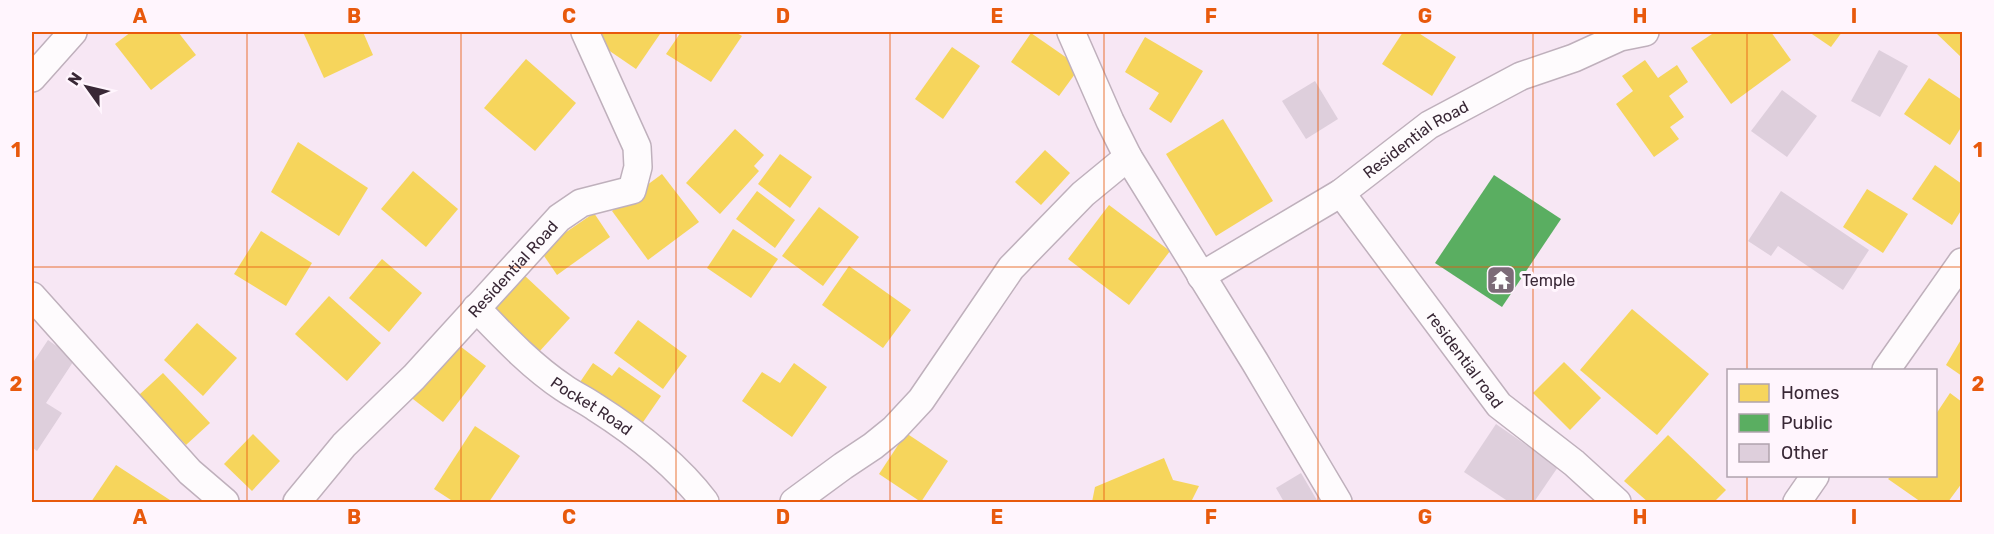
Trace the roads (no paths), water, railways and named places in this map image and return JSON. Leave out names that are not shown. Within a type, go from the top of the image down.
[{"type":"street","points":[[32,78],[73,32]]},
{"type":"street","name":"Residential Road","points":[[297,502],[344,445],[414,377],[559,218],[581,203],[632,190],[638,167],[637,147],[585,32]]},
{"type":"street","points":[[1071,32],[1110,122],[1128,157],[1338,502]]},
{"type":"street","name":"Residential Road","points":[[1202,276],[1341,193],[1429,124],[1521,76],[1574,58],[1620,37],[1645,32]]},
{"type":"street","points":[[794,502],[873,446],[915,408],[1011,268],[1083,194],[1128,157]]},
{"type":"street","name":"residential road","points":[[1341,193],[1499,405],[1574,463],[1617,502]]},
{"type":"street","points":[[1887,369],[1962,262]]},
{"type":"street","points":[[32,296],[190,472],[225,502]]},
{"type":"street","name":"Pocket Road","points":[[476,308],[516,349],[563,388],[595,406],[649,445],[689,482],[705,502]]},
{"type":"street","points":[[1797,502],[1814,477]]},
{"type":"place","name":"Temple","points":[[1501,280]]}]
